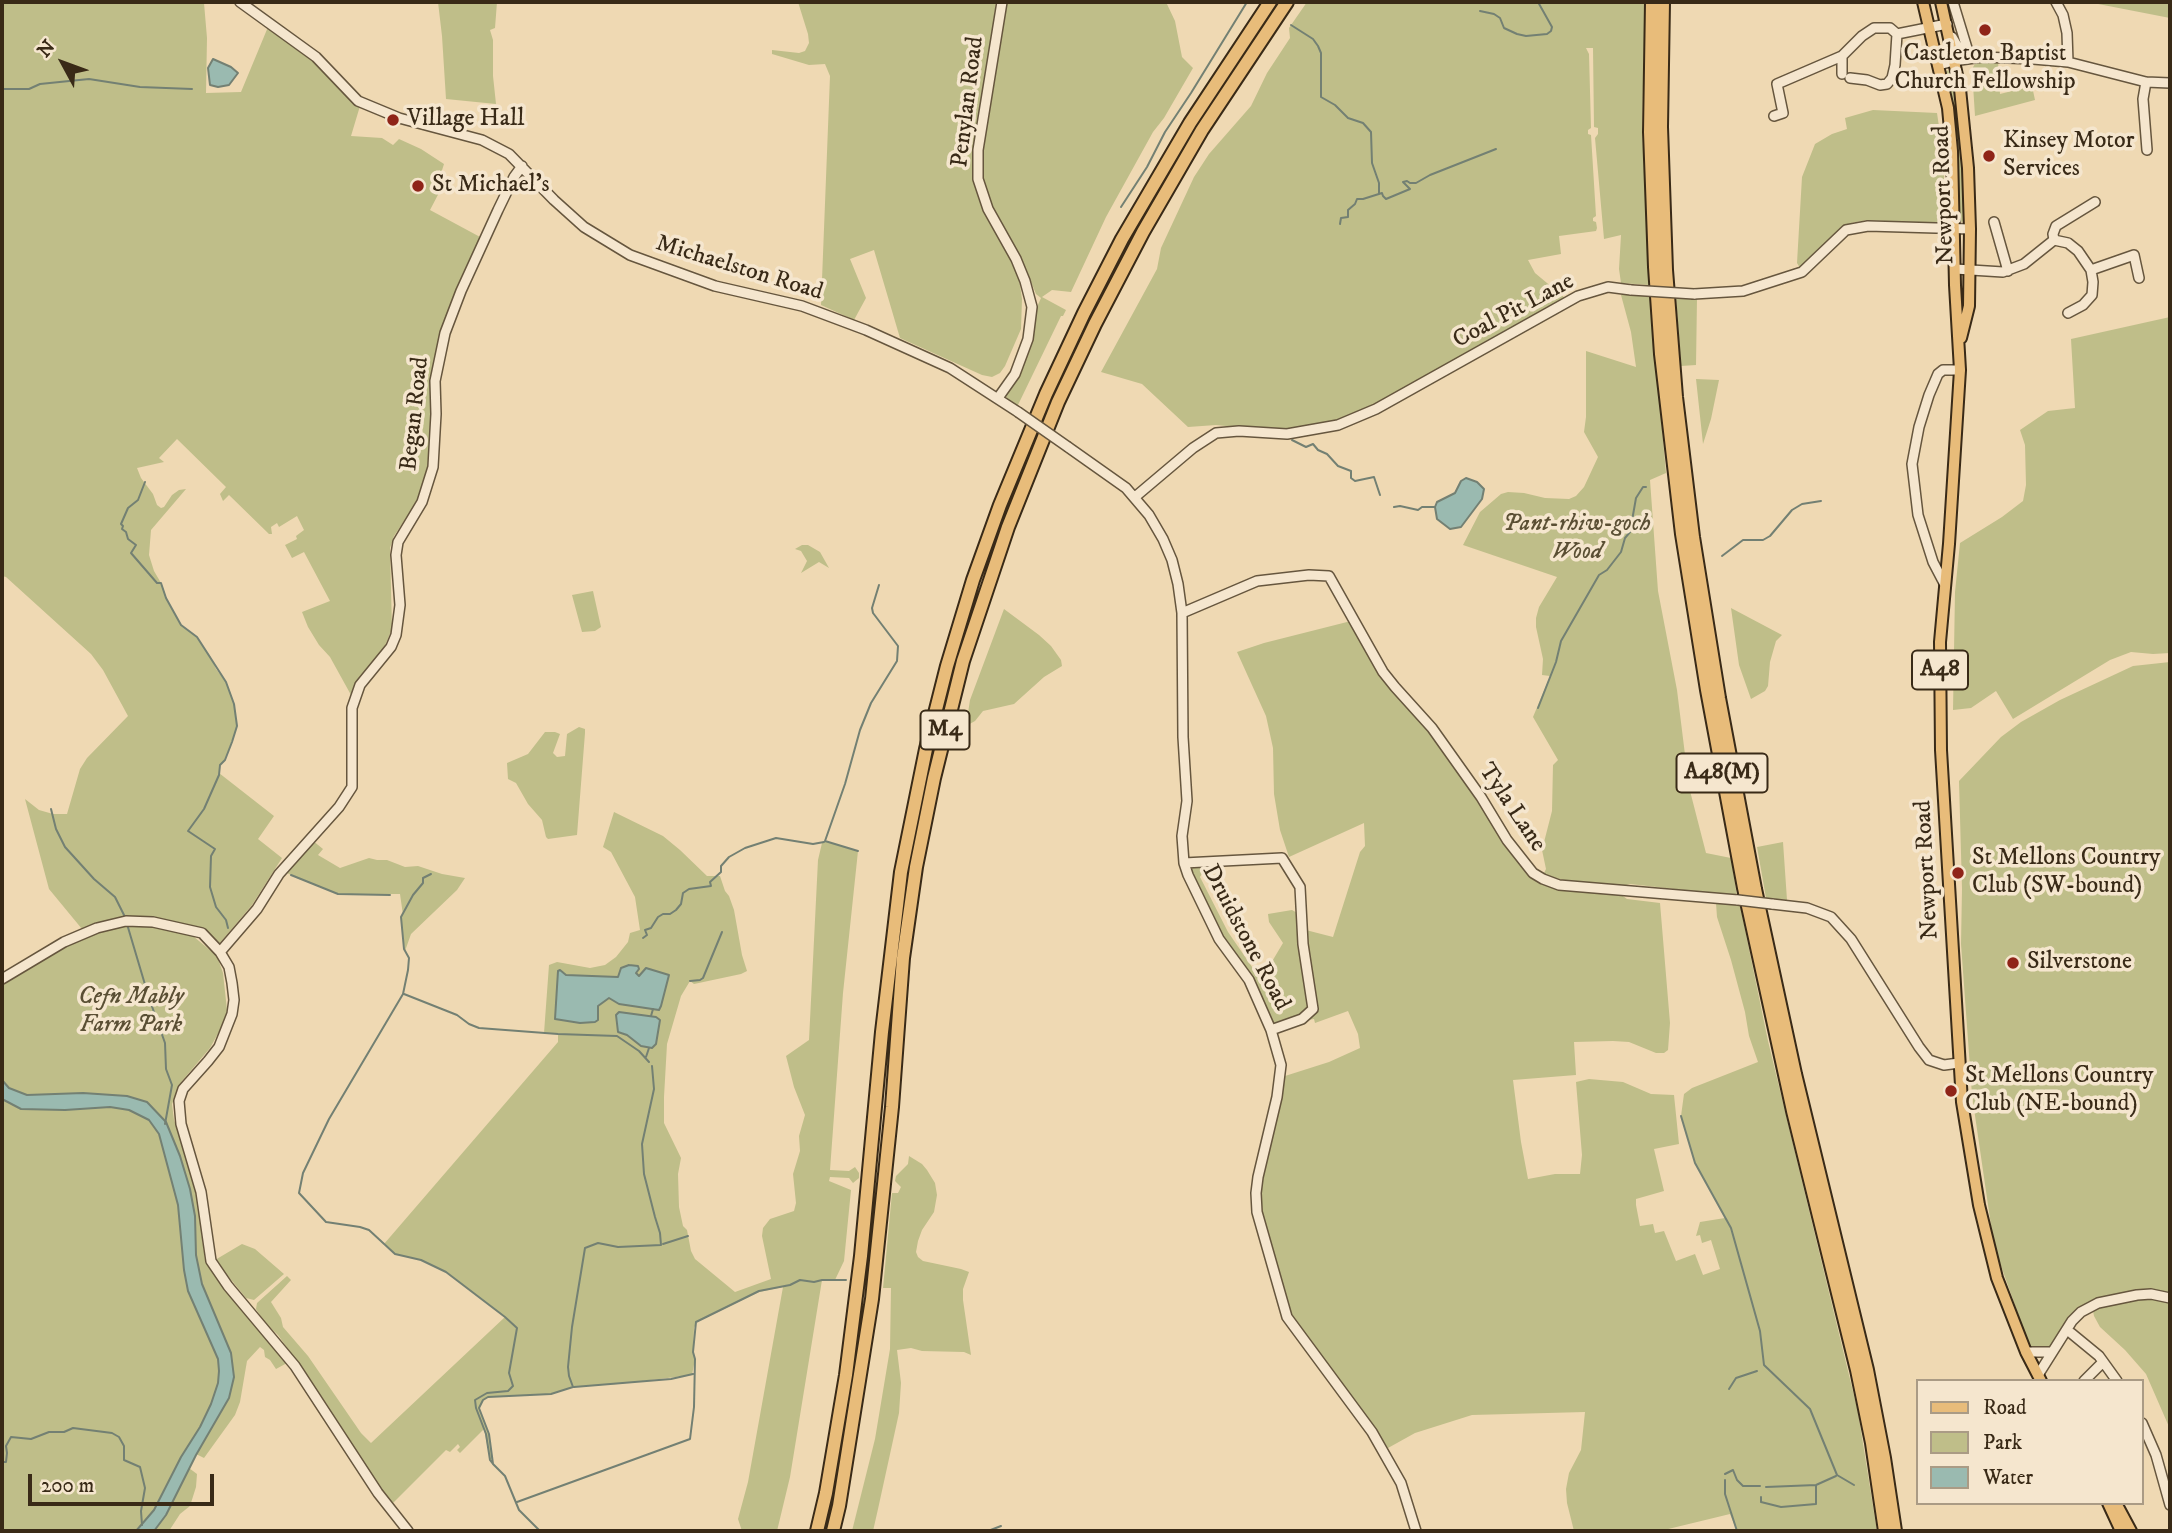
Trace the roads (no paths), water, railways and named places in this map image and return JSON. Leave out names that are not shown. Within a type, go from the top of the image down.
[{"type":"highway","name":"M4","points":[[817,1531],[826,1493],[853,1322],[901,872],[926,749],[947,666],[973,580],[1000,505],[1046,394],[1084,313],[1122,239],[1189,123],[1270,2]]},
{"type":"highway","name":"M4","points":[[834,1531],[872,1298],[892,1108],[903,958],[916,867],[934,778],[963,661],[1017,502],[1058,402],[1095,324],[1143,232],[1202,130],[1287,2]]},
{"type":"highway","name":"A48(M)","points":[[1652,2],[1650,132],[1655,267],[1666,408],[1682,534],[1707,690],[1746,900],[1790,1100],[1857,1370],[1885,1531]]},
{"type":"highway","name":"A48(M)","points":[[1663,2],[1661,127],[1666,270],[1676,397],[1695,548],[1721,709],[1755,890],[1800,1095],[1867,1370],[1881,1436],[1895,1531]]},
{"type":"main road","name":"Newport Road","points":[[1923,2],[1948,108],[1960,369],[1940,642],[1941,750],[1962,1102],[1979,1205],[1997,1278],[2039,1378]]},
{"type":"main road","name":"Newport Road","points":[[1941,2],[1960,89],[1968,168],[1969,306],[1959,345]]},
{"type":"main road","points":[[2109,1505],[2121,1531]]},
{"type":"main road","points":[[2117,1505],[2131,1531]]},
{"type":"street","name":"Michaelston Road","points":[[240,2],[316,57],[358,101],[399,117],[482,140],[509,154],[584,227],[630,255],[715,286],[802,306],[866,330],[950,368],[998,398]]},
{"type":"street","name":"Penylan Road","points":[[998,398],[1015,374],[1028,339],[1032,307],[1016,259],[988,209],[978,179],[978,150],[1002,2]]},
{"type":"street","points":[[1953,2],[1970,58]]},
{"type":"street","points":[[2056,2],[2063,15],[2067,33],[2068,62]]},
{"type":"street","points":[[1896,34],[1947,26],[1962,54],[1970,58]]},
{"type":"street","points":[[1774,116],[1783,113],[1776,84],[1842,56],[1874,28],[1890,28],[1896,34],[1893,74],[1887,84],[1881,85],[1846,76],[1842,56]]},
{"type":"street","points":[[1939,65],[1970,58],[2033,59],[2068,62],[2146,82],[2170,83]]},
{"type":"street","points":[[1893,74],[1913,84]]},
{"type":"street","points":[[2146,82],[2143,99],[2147,150]]},
{"type":"street","name":"Began Road","points":[[220,952],[257,909],[286,866],[339,807],[352,787],[352,708],[360,685],[391,647],[396,635],[400,605],[396,555],[398,542],[422,502],[433,467],[435,381],[445,333],[498,210],[522,166]]},
{"type":"street","points":[[2054,240],[2056,226],[2095,202]]},
{"type":"street","points":[[1994,222],[2008,271]]},
{"type":"street","name":"Coal Pit Lane","points":[[1135,497],[1193,448],[1216,433],[1239,430],[1287,435],[1338,425],[1376,409],[1578,296],[1608,287],[1694,294],[1743,291],[1802,272],[1846,230],[1868,226],[1970,229]]},
{"type":"street","points":[[2054,240],[2068,243],[2078,251],[2091,270],[2092,295],[2083,305],[2068,313]]},
{"type":"street","points":[[1955,269],[2008,271],[2024,264],[2054,240]]},
{"type":"street","points":[[2091,270],[2134,255],[2139,278]]},
{"type":"street","points":[[1944,583],[1933,562],[1918,515],[1912,464],[1919,427],[1938,374],[1943,370],[1960,369]]},
{"type":"street","name":"Druidstone Road","points":[[998,398],[1126,488],[1163,539],[1172,560],[1182,613],[1183,737],[1187,801],[1182,836],[1184,863],[1219,939],[1249,980],[1271,1030],[1281,1065],[1281,1077],[1256,1193],[1257,1212],[1287,1317],[1355,1408],[1384,1453],[1401,1483],[1416,1531]]},
{"type":"street","name":"Tyla Lane","points":[[1182,613],[1257,581],[1309,575],[1329,576],[1387,678],[1432,728],[1481,797],[1507,840],[1533,873],[1543,880],[1567,886],[1807,908],[1831,917],[1851,939],[1919,1047],[1930,1060],[1944,1065],[1959,1063]]},
{"type":"street","points":[[1184,863],[1282,858],[1300,887],[1303,944],[1313,1009],[1302,1019],[1271,1030]]},
{"type":"street","points":[[2,979],[64,942],[97,928],[127,921],[153,922],[202,933],[220,952],[229,967],[234,1000],[232,1014],[219,1047],[183,1089],[179,1101],[181,1124],[201,1192],[211,1261],[228,1286],[295,1366],[378,1493],[408,1531]]},
{"type":"street","points":[[2039,1378],[2051,1352],[2072,1321],[2089,1307],[2137,1295],[2151,1294],[2170,1298]]},
{"type":"street","points":[[2071,1333],[2101,1359],[2116,1379]]},
{"type":"street","points":[[2026,1352],[2051,1352]]},
{"type":"street","points":[[2086,1379],[2101,1359]]},
{"type":"street","points":[[2144,1428],[2156,1455],[2170,1505]]},
{"type":"water","points":[[213,59],[238,73],[229,85],[210,85],[208,68]]},
{"type":"water","points":[[1466,478],[1477,482],[1484,489],[1482,499],[1461,527],[1450,529],[1437,519],[1435,507],[1437,502],[1455,493],[1461,481]]},
{"type":"water","points":[[638,966],[636,973],[639,976],[646,968],[669,975],[659,1010],[619,1004],[609,998],[598,1006],[598,1020],[595,1022],[580,1023],[555,1019],[558,971],[566,975],[618,977],[621,968]]},
{"type":"water","points":[[619,1012],[656,1017],[660,1020],[656,1044],[652,1048],[641,1046],[627,1035],[618,1032],[616,1015]]},
{"type":"water","points":[[2,1080],[9,1088],[27,1095],[83,1093],[127,1096],[147,1102],[166,1122],[180,1156],[195,1216],[196,1255],[202,1284],[231,1353],[234,1377],[229,1398],[166,1515],[154,1531],[136,1531],[154,1510],[200,1427],[211,1404],[219,1371],[218,1359],[188,1291],[178,1205],[159,1134],[149,1120],[129,1110],[110,1107],[21,1109],[2,1099]]},
{"type":"waterway","points":[[1121,207],[1247,2]]},
{"type":"waterway","points":[[1480,11],[1494,14],[1500,18],[1504,28],[1517,34],[1547,34],[1552,27],[1538,2]]},
{"type":"waterway","points":[[1291,25],[1313,39],[1321,53],[1321,97],[1335,105],[1348,118],[1363,123],[1371,132],[1372,163],[1379,183],[1379,193]]},
{"type":"waterway","points":[[2,89],[29,89],[40,84],[89,79],[140,87],[192,89]]},
{"type":"waterway","points":[[1340,224],[1341,218],[1348,217],[1348,210],[1357,199],[1382,193],[1386,199],[1410,189],[1403,182],[1416,183],[1496,149]]},
{"type":"waterway","points":[[1292,440],[1306,447],[1313,444],[1338,466],[1351,471],[1351,478],[1355,481],[1374,477],[1380,495]]},
{"type":"waterway","points":[[145,482],[138,500],[128,508],[121,524],[128,539],[136,545],[131,553],[157,583],[161,583],[181,625],[197,637],[226,682],[234,704],[237,726],[232,742],[225,760],[220,765],[219,775],[204,809],[188,831],[215,849],[211,856],[210,887],[216,907],[226,920],[228,928]]},
{"type":"waterway","points":[[1538,708],[1561,641],[1599,575],[1607,570],[1621,552],[1630,532],[1636,498],[1643,487],[1646,487]]},
{"type":"waterway","points":[[1722,556],[1743,540],[1763,540],[1770,536],[1792,510],[1802,504],[1821,501]]},
{"type":"waterway","points":[[1394,507],[1418,510],[1422,507],[1435,507]]},
{"type":"waterway","points":[[858,851],[825,841],[860,730],[871,703],[897,661],[898,646],[873,613],[879,585]]},
{"type":"waterway","points":[[51,809],[56,829],[65,847],[94,879],[115,897],[126,919]]},
{"type":"waterway","points":[[643,938],[647,935],[645,930],[651,928],[658,917],[676,910],[681,904],[683,893],[689,889],[711,886],[710,882],[721,872],[721,866],[729,857],[745,848],[776,838],[813,844],[824,842]]},
{"type":"waterway","points":[[431,874],[423,878],[423,883],[401,917],[404,949],[409,958],[403,994],[329,1119],[303,1173],[299,1193],[326,1222],[369,1230],[395,1254],[421,1260],[446,1272],[517,1328],[509,1373],[513,1386],[508,1391],[487,1393],[475,1400],[493,1464]]},
{"type":"waterway","points":[[291,875],[338,894],[390,895]]},
{"type":"waterway","points":[[127,924],[165,1043],[166,1069],[172,1085],[165,1124]]},
{"type":"waterway","points":[[690,981],[703,978],[722,932]]},
{"type":"waterway","points":[[404,994],[457,1015],[479,1028],[617,1036],[639,1051],[649,1062]]},
{"type":"waterway","points":[[651,1016],[653,1009]]},
{"type":"waterway","points":[[646,1057],[649,1048]]},
{"type":"waterway","points":[[540,1531],[519,1510],[505,1476],[493,1464],[489,1434],[479,1408],[488,1397],[551,1394],[573,1387],[568,1367],[585,1248],[598,1243],[618,1247],[661,1245],[644,1174],[642,1144],[654,1089],[652,1066]]},
{"type":"waterway","points":[[1681,1116],[1695,1163],[1731,1228],[1760,1331],[1764,1365],[1810,1409],[1837,1475],[1854,1485]]},
{"type":"waterway","points":[[663,1244],[688,1236]]},
{"type":"waterway","points":[[517,1502],[690,1439],[694,1407],[693,1352],[696,1322],[759,1291],[790,1285],[800,1280],[846,1280]]},
{"type":"waterway","points":[[1729,1389],[1736,1378],[1757,1371]]},
{"type":"waterway","points":[[574,1387],[671,1379],[693,1374]]},
{"type":"waterway","points":[[2,1462],[6,1462],[6,1446],[11,1437],[31,1439],[49,1432],[64,1432],[73,1428],[112,1433],[119,1437],[124,1446],[124,1460],[140,1467],[145,1488],[141,1511],[142,1525]]},
{"type":"waterway","points":[[1725,1474],[1733,1470],[1743,1486],[1760,1486]]},
{"type":"waterway","points":[[1766,1487],[1816,1485],[1836,1476]]},
{"type":"waterway","points":[[1725,1480],[1725,1494],[1737,1531]]},
{"type":"waterway","points":[[1761,1497],[1761,1502],[1781,1507],[1816,1504],[1816,1485]]},
{"type":"waterway","points":[[988,1531],[1001,1526]]},
{"type":"place","name":"Castleton Baptist Church Fellowship","points":[[1985,30]]},
{"type":"place","name":"Village Hall","points":[[393,120]]},
{"type":"place","name":"Kinsey Motor Services","points":[[1989,156]]},
{"type":"place","name":"St Michael's","points":[[418,186]]},
{"type":"place","name":"St Mellons Country Club (SW-bound)","points":[[1958,873]]},
{"type":"place","name":"Silverstone","points":[[2013,963]]},
{"type":"place","name":"St Mellons Country Club (NE-bound)","points":[[1951,1091]]},
{"type":"park label","name":"Pant-rhiw-goch Wood","points":[[1577,539]]},
{"type":"park label","name":"Cefn Mably Farm Park","points":[[131,1012]]}]
